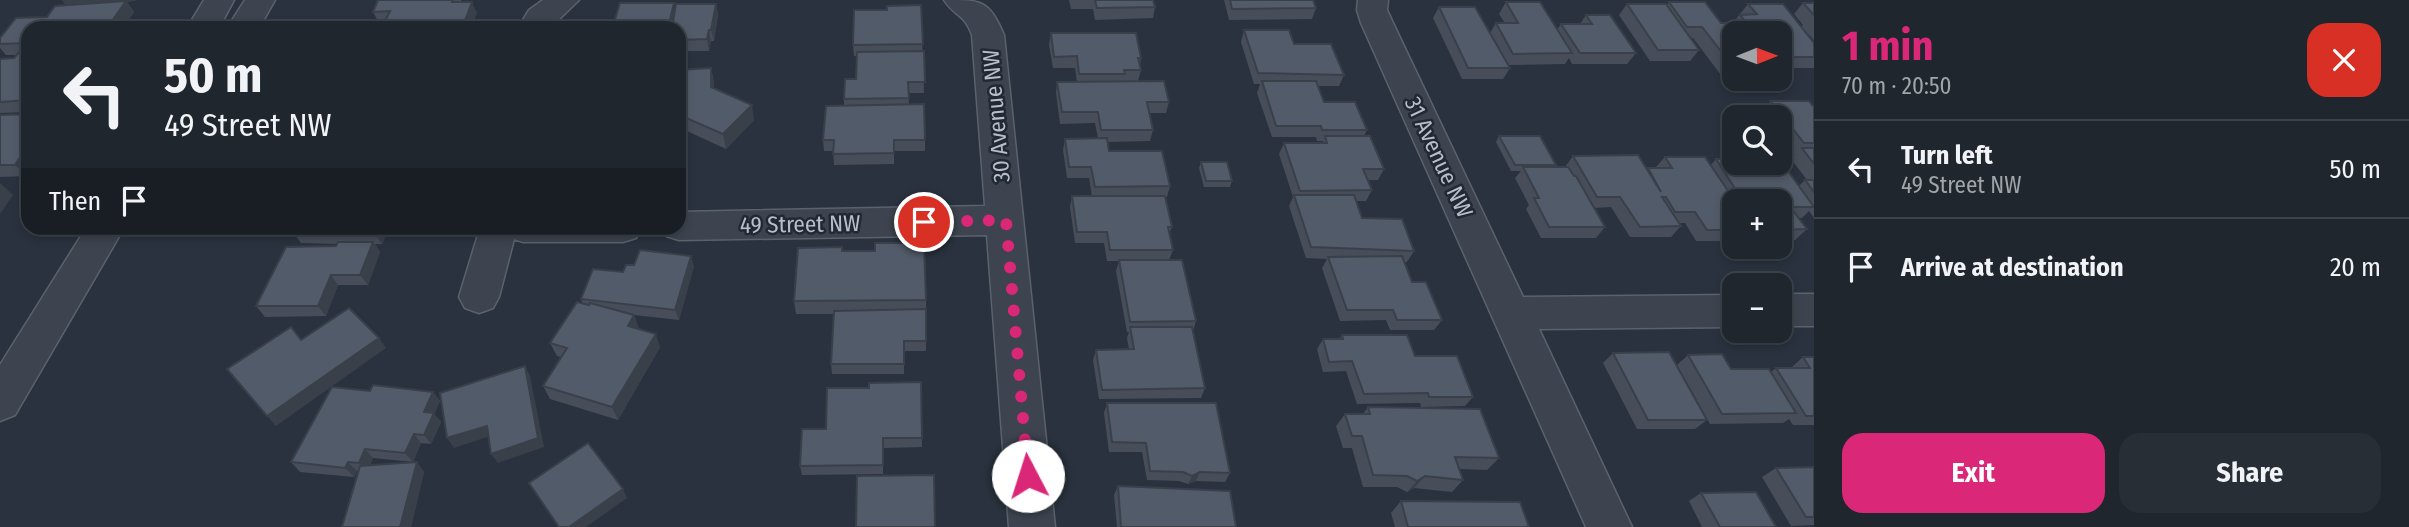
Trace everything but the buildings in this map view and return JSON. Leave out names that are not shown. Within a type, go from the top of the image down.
[{"type":"street","points":[[207,21],[219,0]]},
{"type":"street","points":[[247,21],[260,0]]},
{"type":"street","points":[[539,21],[545,12],[564,0]]},
{"type":"street","name":"31 Avenue NW","points":[[1373,0],[1372,10],[1377,23],[1609,527]]},
{"type":"street","name":"30 Avenue NW","points":[[964,2],[980,14],[988,35],[1032,527]]},
{"type":"street","name":"49 Street NW","points":[[686,226],[1006,220]]},
{"type":"street","points":[[0,401],[101,235]]},
{"type":"street","points":[[479,297],[496,235]]},
{"type":"street","points":[[1792,310],[1814,310]]},
{"type":"street","points":[[1512,313],[1722,311]]},
{"type":"route","points":[[924,222],[1006,220],[1028,476]]}]
